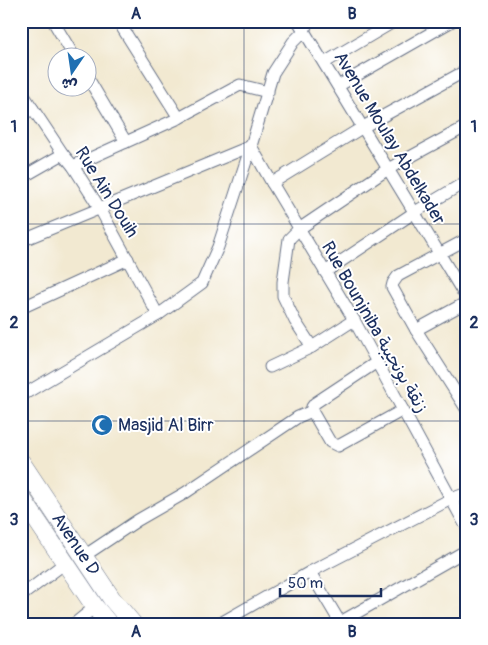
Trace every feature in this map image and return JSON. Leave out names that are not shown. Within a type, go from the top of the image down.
[{"type":"main road","name":"Avenue D","points":[[21,462],[119,608],[133,624]]},
{"type":"main road","name":"Avenue D","points":[[21,497],[95,607],[109,624]]},
{"type":"main road","points":[[50,542],[68,532]]},
{"type":"street","points":[[54,21],[69,48]]},
{"type":"street","points":[[118,21],[178,118]]},
{"type":"street","points":[[324,63],[394,21]]},
{"type":"street","points":[[338,86],[452,21]]},
{"type":"street","points":[[21,396],[158,315],[199,286],[204,279],[218,246],[273,73],[303,24]]},
{"type":"street","name":"Avenue Moulay Abdelkader","points":[[303,24],[324,63],[467,300]]},
{"type":"street","points":[[272,183],[363,127],[467,70]]},
{"type":"street","points":[[73,166],[178,118],[240,85],[268,92]]},
{"type":"street","name":"Rue Ain Douih","points":[[21,90],[99,207],[158,315]]},
{"type":"street","points":[[98,95],[126,142]]},
{"type":"street","points":[[21,116],[33,109]]},
{"type":"street","points":[[312,347],[295,321],[283,296],[289,239],[299,229],[388,170],[467,126]]},
{"type":"street","points":[[21,241],[99,207],[251,146]]},
{"type":"street","name":"Rue Bounjniba زنقة بونجيبة","points":[[251,146],[354,320],[467,528]]},
{"type":"street","points":[[21,178],[63,154]]},
{"type":"street","points":[[325,272],[415,212],[467,181]]},
{"type":"street","points":[[467,240],[402,274],[393,282],[394,291],[416,330],[467,410]]},
{"type":"street","points":[[21,308],[128,259]]},
{"type":"street","points":[[416,330],[467,300]]},
{"type":"street","points":[[270,367],[312,347],[354,320]]},
{"type":"street","points":[[377,362],[315,403],[312,406],[312,411],[330,442],[338,446],[403,410]]},
{"type":"street","points":[[84,556],[138,520],[185,493],[298,417],[312,411]]},
{"type":"street","points":[[224,623],[310,572],[451,499],[467,493]]},
{"type":"street","points":[[310,572],[339,623],[467,550]]},
{"type":"street","points":[[21,596],[65,563]]},
{"type":"street","points":[[74,624],[95,607]]},
{"type":"place","name":"Masjid Al Birr","points":[[102,425]]}]
